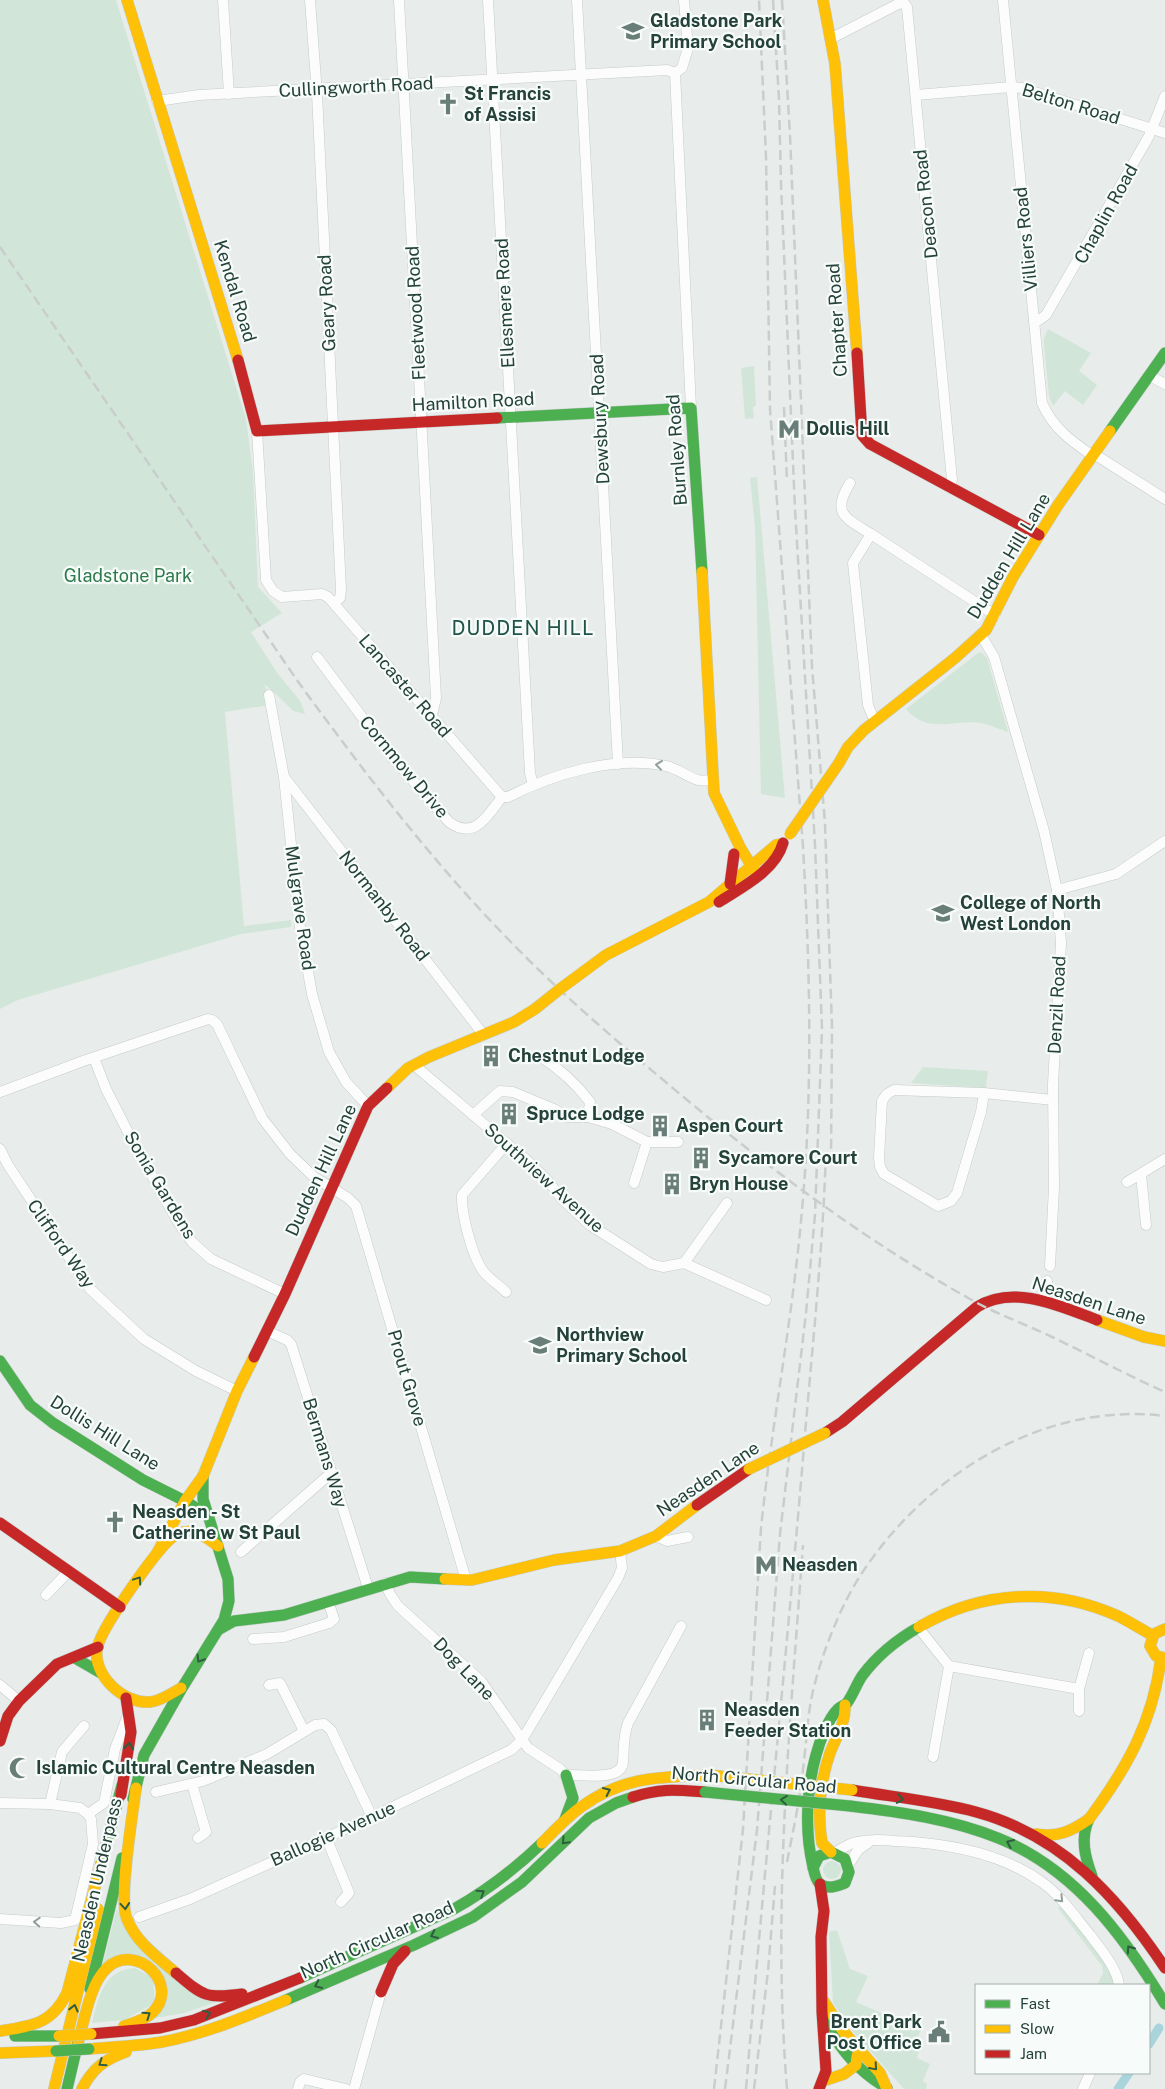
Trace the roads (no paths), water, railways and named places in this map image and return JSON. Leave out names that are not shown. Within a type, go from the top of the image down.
[{"type":"main road","name":"Kendal Road","points":[[127,0],[243,376],[257,431]]},
{"type":"main road","name":"Chapter Road","points":[[824,0],[834,64],[848,222],[862,435],[870,444],[1038,535]]},
{"type":"main road","name":"Dudden Hill Lane","points":[[157,1552],[185,1501],[203,1476],[237,1391],[285,1294],[368,1106],[408,1068],[429,1057],[514,1022],[535,1009],[606,955],[709,902],[730,884],[780,853],[776,847],[790,834],[855,739],[981,636],[995,615],[1013,577],[1038,535],[1165,353]]},
{"type":"main road","name":"Hamilton Road","points":[[257,431],[691,408]]},
{"type":"main road","name":"Burnley Road","points":[[691,408],[694,433],[714,793],[726,822],[738,841],[752,870]]},
{"type":"main road","name":"Burnley Road","points":[[726,822],[727,836],[734,854],[752,870]]},
{"type":"main road","points":[[738,841],[760,851],[776,847]]},
{"type":"main road","name":"Burnley Road","points":[[730,884],[734,854]]},
{"type":"main road","name":"Dudden Hill Lane","points":[[709,902],[718,902],[754,880],[752,870]]},
{"type":"main road","name":"Neasden Lane","points":[[218,1630],[228,1622],[240,1617],[270,1618],[284,1615],[368,1588],[418,1576],[466,1580],[554,1560],[620,1551],[656,1536],[717,1490],[759,1462],[825,1433],[842,1422],[977,1307],[993,1298],[1011,1297],[1044,1301],[1119,1330],[1165,1341]]},
{"type":"main road","name":"Dollis Hill Lane","points":[[0,1362],[30,1405],[53,1423],[143,1480],[185,1501],[207,1515]]},
{"type":"main road","name":"Dudden Hill Lane","points":[[203,1476],[203,1499],[228,1579]]},
{"type":"main road","points":[[0,1523],[120,1607]]},
{"type":"main road","points":[[101,1672],[98,1662],[98,1647],[120,1607],[157,1552],[170,1539],[185,1531],[200,1533],[218,1546]]},
{"type":"main road","points":[[228,1579],[233,1600],[240,1608],[253,1617]]},
{"type":"main road","name":"Neasden Underpass","points":[[67,2089],[119,1871],[144,1755],[224,1620],[229,1600],[228,1579]]},
{"type":"main road","points":[[821,2085],[826,2072],[822,2006],[821,1937],[824,1911],[820,1884],[814,1875],[808,1833],[809,1797],[814,1765],[828,1727],[838,1708],[845,1705],[871,1665],[917,1626],[955,1607],[998,1596],[1052,1597],[1101,1608],[1128,1619],[1152,1635]]},
{"type":"main road","points":[[1092,1876],[1084,1847],[1085,1828],[1089,1819],[1118,1778],[1144,1733],[1159,1680],[1163,1658],[1151,1651],[1150,1641],[1152,1635],[1158,1630],[1165,1629]]},
{"type":"main road","points":[[0,1741],[8,1716],[19,1701],[57,1664],[98,1647]]},
{"type":"main road","points":[[75,1658],[101,1672],[126,1698],[154,1702],[182,1688]]},
{"type":"main road","name":"Neasden Underpass","points":[[54,2089],[102,1892],[122,1785],[130,1740],[126,1698]]},
{"type":"main road","points":[[824,1911],[838,1887],[849,1876],[849,1864],[844,1857],[833,1852],[822,1843],[821,1838],[821,1802],[828,1758],[846,1713],[845,1705]]},
{"type":"main road","points":[[564,1820],[573,1798],[566,1775]]},
{"type":"main road","name":"North Circular Road","points":[[0,2036],[96,2034],[160,2028],[194,2020],[311,1974],[454,1909],[477,1896],[521,1863],[564,1820],[593,1798],[628,1783],[666,1775],[709,1775],[852,1790],[979,1812],[1034,1834],[1068,1856],[1092,1876],[1122,1908],[1165,1968]]},
{"type":"main road","points":[[0,2032],[44,2021],[58,2011],[63,2004],[122,1785]]},
{"type":"main road","points":[[136,1788],[124,1903],[126,1918],[142,1944],[195,1989],[207,1996],[237,1996],[311,1974]]},
{"type":"main road","name":"North Circular Road","points":[[0,2053],[38,2053],[138,2046],[182,2037],[236,2021],[363,1965],[414,1945],[473,1917],[504,1896],[540,1867],[578,1828],[601,1811],[629,1798],[668,1788],[850,1806],[950,1824],[999,1839],[1042,1860],[1071,1882],[1102,1914],[1138,1961],[1165,2004]]},
{"type":"main road","points":[[1034,1834],[1048,1836],[1063,1834],[1089,1819]]},
{"type":"main road","points":[[814,1868],[819,1856],[833,1852]]},
{"type":"main road","points":[[820,1884],[829,1888],[838,1887]]},
{"type":"main road","points":[[382,1992],[388,1970],[397,1956],[414,1945]]},
{"type":"main road","points":[[78,2043],[96,1987],[108,1968],[123,1959],[140,1960],[148,1964],[154,1969],[161,1982],[160,2000],[156,2008],[142,2019],[96,2034]]},
{"type":"main road","points":[[363,1965],[370,1968],[376,1975],[382,1992]]},
{"type":"main road","points":[[822,2006],[880,2073],[887,2089]]},
{"type":"main road","points":[[822,2006],[828,2028],[845,2052],[875,2082],[887,2089]]},
{"type":"main road","points":[[82,2089],[93,2069],[103,2061],[120,2054],[182,2037]]},
{"type":"main road","points":[[821,2085],[832,2066],[845,2052],[857,2048]]},
{"type":"main road","points":[[821,2085],[832,2077],[844,2074],[856,2065],[857,2048]]},
{"type":"main road","points":[[0,2059],[38,2053]]},
{"type":"street","points":[[222,0],[229,94]]},
{"type":"street","name":"Geary Road","points":[[310,0],[342,590],[340,598],[334,603]]},
{"type":"street","name":"Fleetwood Road","points":[[400,0],[436,698],[433,711],[429,714]]},
{"type":"street","name":"Ellesmere Road","points":[[488,0],[530,773],[533,785]]},
{"type":"street","name":"Dewsbury Road","points":[[577,0],[618,764]]},
{"type":"street","points":[[676,73],[685,63],[688,48],[684,0]]},
{"type":"street","name":"Villiers Road","points":[[1003,0],[1042,403],[1048,416],[1065,436],[1165,499]]},
{"type":"street","name":"Deacon Road","points":[[830,39],[898,4],[904,3],[908,11],[952,483],[950,488]]},
{"type":"street","name":"Cullingworth Road","points":[[157,101],[229,94],[582,74],[666,70],[676,73]]},
{"type":"street","name":"Burnley Road","points":[[676,73],[691,408]]},
{"type":"street","name":"Belton Road","points":[[916,95],[1011,87],[1030,90],[1165,133]]},
{"type":"street","name":"Chaplin Road","points":[[1034,321],[1046,316],[1077,265],[1152,129],[1165,96]]},
{"type":"street","points":[[1150,376],[1165,384]]},
{"type":"street","name":"Kendal Road","points":[[257,431],[266,580],[273,591],[279,596]]},
{"type":"street","points":[[850,483],[840,505],[842,511],[853,523],[995,615]]},
{"type":"street","points":[[871,534],[853,563],[868,705],[876,720]]},
{"type":"street","name":"Lancaster Road","points":[[279,596],[322,594],[334,603],[502,797]]},
{"type":"street","name":"Denzil Road","points":[[981,636],[994,657],[1044,831],[1057,890],[1061,943],[1053,1100],[1054,1187],[1050,1266]]},
{"type":"street","name":"Cornmow Drive","points":[[317,657],[392,756],[449,822],[456,827],[465,829],[474,827],[488,818],[502,797]]},
{"type":"street","name":"Mulgrave Road","points":[[269,694],[284,777],[299,921],[318,1020],[329,1052],[337,1067],[346,1082],[368,1106]]},
{"type":"street","points":[[502,797],[508,797],[555,776],[593,767],[618,764],[666,766],[697,780],[713,780]]},
{"type":"street","name":"Normanby Road","points":[[284,777],[484,1034]]},
{"type":"street","points":[[1057,890],[1116,874],[1165,841]]},
{"type":"street","name":"Prout Grove","points":[[94,1058],[208,1019],[212,1020],[217,1024],[262,1118],[290,1154],[314,1177],[348,1198],[356,1206],[466,1580]]},
{"type":"street","points":[[541,1057],[551,1063],[590,1102],[588,1117]]},
{"type":"street","points":[[0,1092],[94,1058]]},
{"type":"street","name":"Sonia Gardens","points":[[94,1058],[106,1089],[133,1142],[178,1222],[192,1242],[211,1259],[285,1294]]},
{"type":"street","name":"Southview Avenue","points":[[414,1065],[530,1163],[549,1182],[562,1199],[590,1224],[652,1264],[663,1267],[684,1263]]},
{"type":"street","points":[[984,1093],[981,1112],[957,1193],[951,1201],[938,1206],[890,1179],[880,1167],[882,1101],[887,1094],[894,1090],[984,1093],[1053,1100]]},
{"type":"street","points":[[473,1114],[500,1091],[513,1092],[554,1109],[566,1117],[588,1117],[612,1124],[647,1142],[678,1142]]},
{"type":"street","points":[[634,1183],[647,1142]]},
{"type":"street","points":[[506,1292],[483,1271],[476,1259],[462,1206],[462,1195],[507,1143]]},
{"type":"street","name":"Clifford Way","points":[[0,1149],[8,1165],[90,1289],[144,1339],[196,1371],[237,1391]]},
{"type":"street","points":[[1128,1182],[1165,1159]]},
{"type":"street","points":[[1141,1174],[1146,1225]]},
{"type":"street","points":[[727,1203],[684,1263],[766,1300]]},
{"type":"street","points":[[1044,1301],[1047,1281]]},
{"type":"street","name":"Bermans Way","points":[[267,1331],[287,1340],[291,1344],[368,1588]]},
{"type":"street","points":[[241,1552],[331,1473]]},
{"type":"street","points":[[656,1536],[667,1541],[688,1537]]},
{"type":"street","points":[[522,1740],[618,1578],[622,1568],[620,1551]]},
{"type":"street","points":[[46,1595],[70,1571]]},
{"type":"street","name":"Dog Lane","points":[[386,1583],[390,1594],[398,1606],[481,1681],[522,1740],[534,1753],[560,1768],[566,1775]]},
{"type":"street","points":[[253,1640],[284,1638],[329,1623],[334,1619],[328,1601]]},
{"type":"street","points":[[566,1775],[606,1775],[620,1770],[623,1766],[623,1739],[628,1722],[682,1626]]},
{"type":"street","points":[[917,1626],[949,1666],[1079,1689]]},
{"type":"street","points":[[1079,1711],[1079,1689],[1089,1653]]},
{"type":"street","points":[[933,1757],[949,1666]]},
{"type":"street","points":[[269,1685],[280,1683],[304,1731]]},
{"type":"street","points":[[0,1685],[19,1701]]},
{"type":"street","points":[[88,1814],[104,1804],[115,1750],[128,1715]]},
{"type":"street","points":[[156,1792],[192,1784],[267,1754],[304,1731],[316,1725],[324,1724],[331,1730],[372,1817]]},
{"type":"street","points":[[50,1804],[62,1752],[84,1726]]},
{"type":"street","name":"Ballogie Avenue","points":[[139,1917],[190,1899],[372,1817],[496,1758],[511,1750],[522,1740]]},
{"type":"street","points":[[192,1784],[206,1832],[198,1838]]},
{"type":"street","points":[[0,1803],[50,1804],[80,1808],[91,1819],[94,1844],[74,1920],[62,1923],[0,1919]]},
{"type":"street","points":[[326,1837],[349,1893],[341,1902]]},
{"type":"street","points":[[833,1852],[853,1843],[871,1841],[946,1845],[1021,1869],[1044,1884],[1060,1898],[1096,1943],[1118,1977],[1119,1984]]},
{"type":"street","points":[[849,1864],[858,1850],[871,1841]]},
{"type":"street","points":[[354,2089],[382,1992]]},
{"type":"street","points":[[1082,2089],[1090,2074]]},
{"type":"street","points":[[298,2089],[300,2082],[304,2079],[346,2089]]},
{"type":"waterway","points":[[1150,2042],[1159,2028]]},
{"type":"waterway","points":[[1118,2089],[1128,2074]]},
{"type":"railway","points":[[714,2089],[743,1829],[761,1528],[802,1210],[809,1074],[809,983],[803,847],[770,409],[766,156],[759,0]]},
{"type":"railway","points":[[725,2089],[757,1830],[780,1534],[806,1313],[815,1215],[822,1029],[815,845],[795,509],[779,99],[773,0]]},
{"type":"railway","points":[[782,0],[790,135],[812,667],[825,823],[832,1027],[831,1159]]},
{"type":"railway","points":[[0,247],[323,716],[425,847],[527,958],[606,1032],[704,1114],[814,1199],[890,1251],[980,1304],[1165,1392]]},
{"type":"railway","points":[[784,407],[787,482]]},
{"type":"railway","points":[[746,2089],[791,1598],[823,1222],[826,1151]]},
{"type":"railway","points":[[787,1862],[800,1792],[810,1705],[819,1669],[834,1626],[847,1598],[862,1573],[889,1537],[920,1505],[955,1476],[992,1452],[1033,1433],[1076,1420],[1120,1414],[1165,1416]]},
{"type":"railway","points":[[787,2089],[781,1953],[782,1885],[788,1749],[803,1545]]},
{"type":"railway","points":[[754,2089],[768,1971],[775,1886]]},
{"type":"place","name":"Gladstone Park Primary School","points":[[633,31]]},
{"type":"place","name":"St Francis of Assisi","points":[[448,104]]},
{"type":"place","name":"Dollis Hill","points":[[789,429]]},
{"type":"place","name":"College of North West London","points":[[943,913]]},
{"type":"place","name":"Chestnut Lodge","points":[[491,1056]]},
{"type":"place","name":"Spruce Lodge","points":[[509,1114]]},
{"type":"place","name":"Aspen Court","points":[[660,1126]]},
{"type":"place","name":"Sycamore Court","points":[[701,1158]]},
{"type":"place","name":"Bryn House","points":[[672,1184]]},
{"type":"place","name":"Northview Primary School","points":[[540,1345]]},
{"type":"place","name":"Neasden - St Catherine w St Paul","points":[[115,1522]]},
{"type":"place","name":"Neasden","points":[[766,1565]]},
{"type":"place","name":"Neasden Feeder Station","points":[[707,1720]]},
{"type":"place","name":"Islamic Cultural Centre Neasden","points":[[20,1768]]},
{"type":"place","name":"Brent Park Post Office","points":[[939,2032]]},
{"type":"district","name":"DUDDEN HILL","points":[[523,628]]},
{"type":"park label","name":"Gladstone Park","points":[[128,576]]}]
